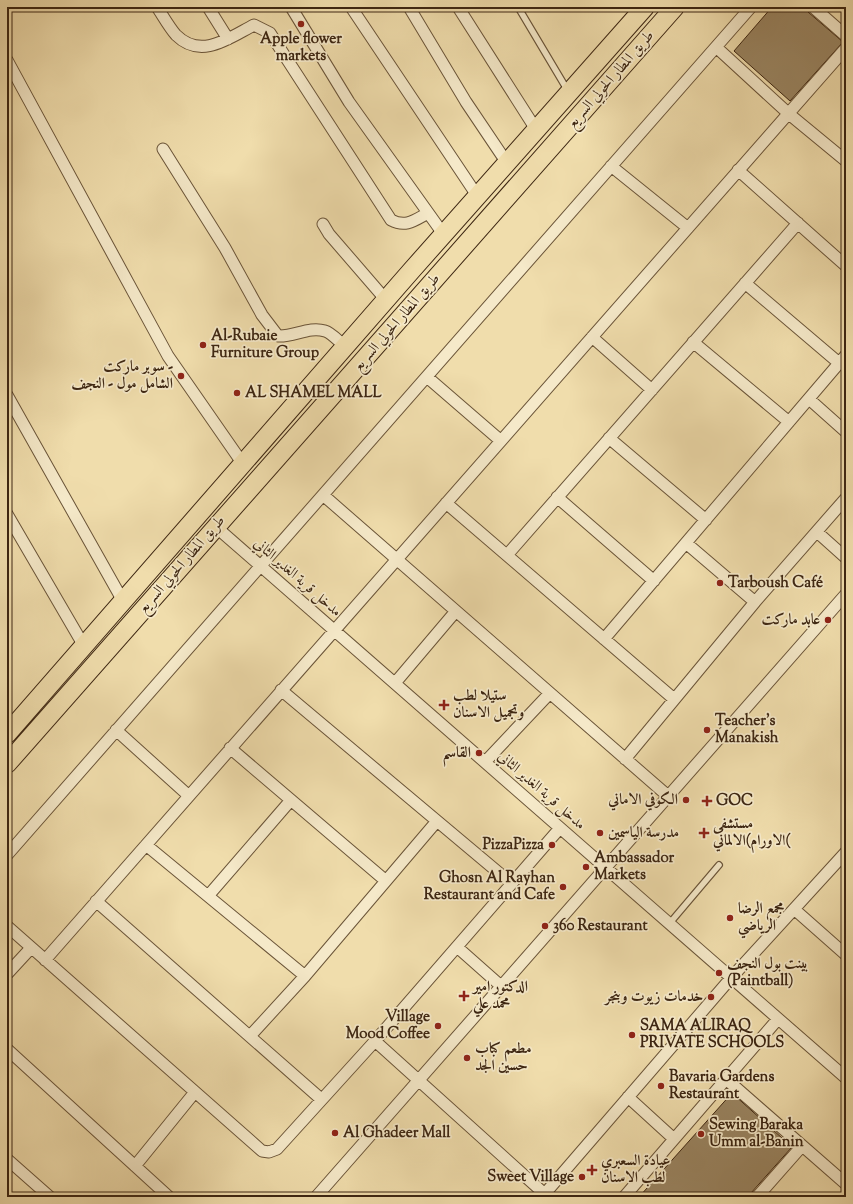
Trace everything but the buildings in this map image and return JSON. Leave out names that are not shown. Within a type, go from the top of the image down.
[{"type":"highway","name":"طريق المطار الحولي السريع","points":[[7,734],[411,271],[645,7]]},
{"type":"highway","name":"طريق المطار الحولي السريع","points":[[7,764],[675,7]]},
{"type":"highway","points":[[411,271],[417,282],[428,287]]},
{"type":"highway","points":[[382,305],[395,326]]},
{"type":"street","points":[[157,7],[176,35],[198,48],[228,39],[254,25],[270,33],[391,220],[399,224],[406,224],[428,213]]},
{"type":"street","points":[[208,7],[228,39]]},
{"type":"street","points":[[291,7],[349,102],[444,235]]},
{"type":"street","points":[[351,7],[478,197]]},
{"type":"street","points":[[408,7],[466,102],[507,163]]},
{"type":"street","points":[[458,7],[536,131]]},
{"type":"street","points":[[7,855],[752,7]]},
{"type":"street","points":[[813,7],[846,36]]},
{"type":"street","points":[[716,47],[789,114],[846,161]]},
{"type":"street","points":[[44,960],[846,48]]},
{"type":"street","points":[[7,60],[168,356],[243,464]]},
{"type":"street","points":[[163,150],[225,248],[262,315],[278,336],[289,336],[305,330],[326,331],[346,347]]},
{"type":"street","points":[[612,166],[688,228]]},
{"type":"street","points":[[738,170],[846,266]]},
{"type":"street","points":[[507,555],[798,223]]},
{"type":"street","points":[[323,224],[382,305]]},
{"type":"street","points":[[604,639],[843,359],[745,283]]},
{"type":"street","points":[[592,338],[652,390]]},
{"type":"street","points":[[694,342],[789,422]]},
{"type":"street","points":[[427,377],[500,441]]},
{"type":"street","points":[[7,395],[123,601]]},
{"type":"street","points":[[809,399],[846,432]]},
{"type":"street","points":[[609,438],[706,520]]},
{"type":"street","points":[[323,495],[668,796]]},
{"type":"street","points":[[557,497],[654,581]]},
{"type":"street","points":[[625,759],[755,602],[846,498]]},
{"type":"street","points":[[446,503],[674,699]]},
{"type":"street","points":[[7,514],[84,646]]},
{"type":"street","name":"مدخل قرية الغدير الثاني","points":[[216,527],[846,1078]]},
{"type":"street","points":[[817,532],[846,558]]},
{"type":"street","points":[[686,543],[755,602]]},
{"type":"street","points":[[316,1197],[846,594]]},
{"type":"street","points":[[395,683],[456,611]]},
{"type":"street","points":[[281,690],[511,883]]},
{"type":"street","points":[[485,762],[550,693]]},
{"type":"street","points":[[116,730],[189,796]]},
{"type":"street","points":[[230,748],[386,881]]},
{"type":"street","points":[[208,896],[291,800]]},
{"type":"street","points":[[250,1036],[305,976],[437,821]]},
{"type":"street","points":[[7,926],[262,1151],[269,1152],[277,1149],[375,1041],[560,828]]},
{"type":"street","points":[[146,845],[305,976]]},
{"type":"street","points":[[375,1041],[545,1196],[731,978],[846,852]]},
{"type":"street","points":[[96,901],[321,1099]]},
{"type":"street","points":[[794,909],[844,950]]},
{"type":"street","points":[[457,947],[501,986]]},
{"type":"street","points":[[7,974],[31,948]]},
{"type":"street","points":[[624,1197],[778,1019]]},
{"type":"street","points":[[7,1049],[169,1197]]},
{"type":"street","points":[[726,1079],[846,1184]]},
{"type":"street","points":[[135,1166],[195,1092]]},
{"type":"street","points":[[628,1097],[674,1139]]},
{"type":"street","points":[[757,1197],[802,1146]]},
{"type":"street","points":[[7,1159],[50,1197]]},
{"type":"lane","points":[[518,7],[569,93]]},
{"type":"lane","points":[[670,924],[719,865]]},
{"type":"place","name":"Apple flower markets","points":[[301,24]]},
{"type":"place","name":"Al-Rubaie Furniture Group","points":[[203,345]]},
{"type":"place","name":"سوبر ماركت - الشامل مول - النجف","points":[[181,376]]},
{"type":"place","name":"AL SHAMEL MALL","points":[[237,393]]},
{"type":"place","name":"Tarboush Café","points":[[720,583]]},
{"type":"place","name":"عابد ماركت","points":[[828,620]]},
{"type":"place","name":"ستيلا لطب وتجميل الاسنان","points":[[444,705]]},
{"type":"place","name":"Teacher's Manakish","points":[[707,730]]},
{"type":"place","name":"القاسم","points":[[479,753]]},
{"type":"place","name":"الكوفي الاماني","points":[[686,800]]},
{"type":"place","name":"GOC","points":[[707,801]]},
{"type":"place","name":"مدرسة الياسمين","points":[[600,833]]},
{"type":"place","name":"مستشفى الاورام)الالماني(","points":[[704,833]]},
{"type":"place","name":"PizzaPizza","points":[[552,845]]},
{"type":"place","name":"Ambassador Markets","points":[[586,867]]},
{"type":"place","name":"Ghosn Al Rayhan Restaurant and Cafe","points":[[563,887]]},
{"type":"place","name":"مجمع الرضا الرياضي","points":[[730,918]]},
{"type":"place","name":"360 Restaurant","points":[[545,926]]},
{"type":"place","name":"بينت بول النجف (Paintball)","points":[[719,973]]},
{"type":"place","name":"الدكتور امير محمد علي","points":[[464,996]]},
{"type":"place","name":"خدمات زيوت وبنجر","points":[[711,997]]},
{"type":"place","name":"Village Mood Coffee","points":[[438,1026]]},
{"type":"place","name":"SAMA ALIRAQ PRIVATE SCHOOLS","points":[[632,1035]]},
{"type":"place","name":"مطعم كباب حسين الجد","points":[[467,1058]]},
{"type":"place","name":"Bavaria Gardens Restaurant","points":[[661,1086]]},
{"type":"place","name":"Al Ghadeer Mall","points":[[335,1133]]},
{"type":"place","name":"Sewing Baraka Umm al-Banin","points":[[701,1134]]},
{"type":"place","name":"عيادة السعبري لطب الاسنان","points":[[592,1170]]},
{"type":"place","name":"Sweet Village","points":[[582,1177]]}]
